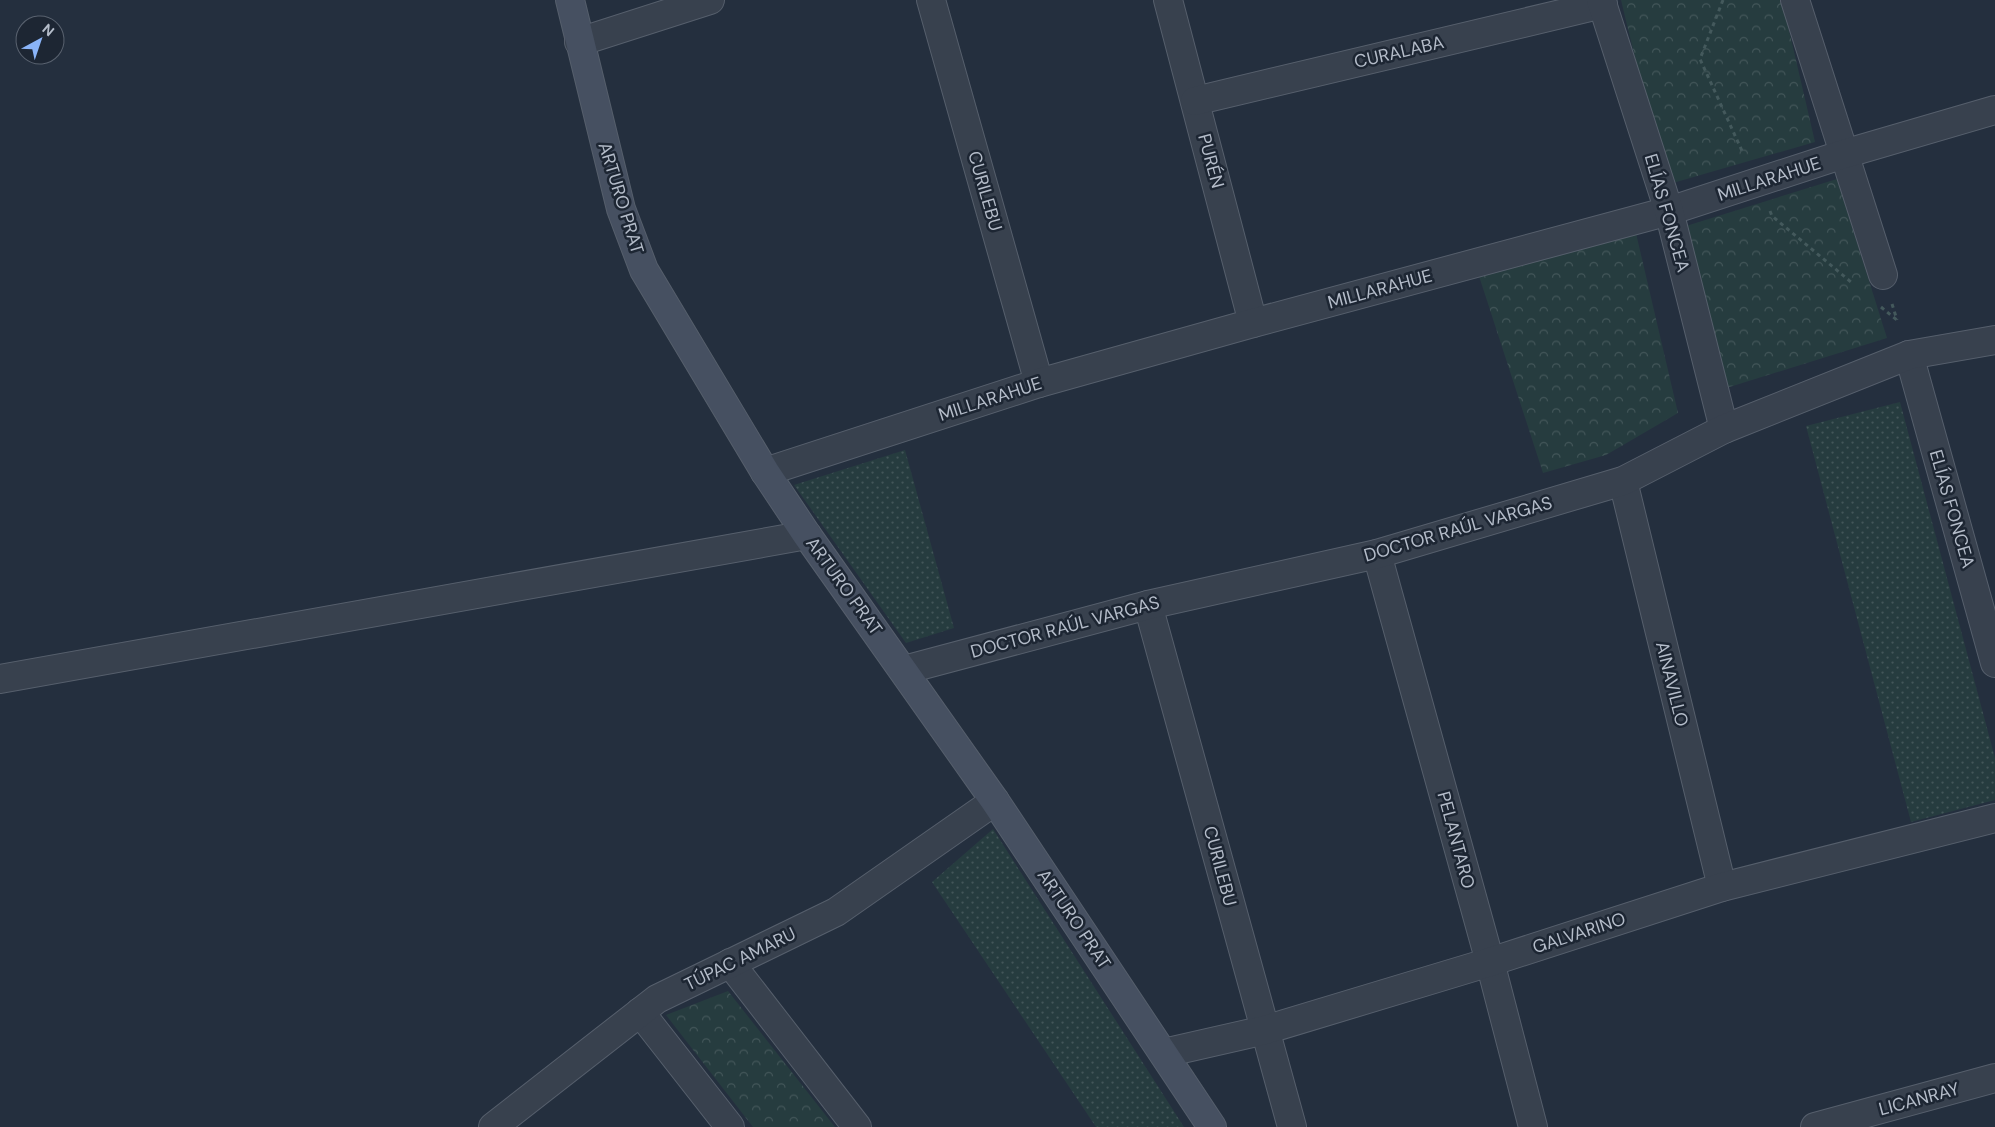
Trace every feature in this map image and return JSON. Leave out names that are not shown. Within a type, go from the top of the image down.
[{"type":"main road","name":"ARTURO PRAT","points":[[570,0],[621,209],[644,270],[765,472],[807,535],[995,801],[1212,1127]]},
{"type":"street","points":[[579,42],[710,0]]},
{"type":"street","name":"CURILEBU","points":[[931,0],[1039,383]]},
{"type":"street","name":"PURÉN","points":[[1168,0],[1253,323]]},
{"type":"street","points":[[1795,0],[1883,275]]},
{"type":"street","name":"CURALABA","points":[[1194,101],[1602,2]]},
{"type":"street","name":"ELÍAS FONCEA","points":[[1602,2],[1669,211],[1724,429]]},
{"type":"street","name":"MILLARAHUE","points":[[765,472],[1039,383],[1253,323],[1669,211],[1844,154],[1995,110]]},
{"type":"street","name":"DOCTOR RAÚL VARGAS","points":[[904,670],[1148,605],[1377,554],[1623,481],[1724,429],[1909,355],[1995,340]]},
{"type":"street","name":"ELÍAS FONCEA","points":[[1909,355],[1995,663]]},
{"type":"street","name":"AINAVILLO","points":[[1623,481],[1722,887]]},
{"type":"street","points":[[0,678],[807,535]]},
{"type":"street","name":"PELANTARO","points":[[1377,554],[1490,962],[1533,1127]]},
{"type":"street","name":"CURILEBU","points":[[1148,605],[1292,1127]]},
{"type":"street","name":"TÚPAC AMARU","points":[[493,1127],[657,999],[836,912],[995,801]]},
{"type":"street","name":"GALVARINO","points":[[1164,1053],[1265,1030],[1490,962],[1722,887],[1995,818]]},
{"type":"street","points":[[730,963],[857,1127]]},
{"type":"street","points":[[640,1012],[730,1127]]},
{"type":"street","name":"LICANRAY","points":[[1815,1127],[1995,1078]]},
{"type":"path","points":[[1723,0],[1700,60],[1772,216],[1853,284]]},
{"type":"path","points":[[1883,275],[1909,355]]},
{"type":"path","points":[[1876,302],[1898,321]]},
{"type":"green space","points":[[1621,0],[1782,0],[1815,142],[1666,185]]},
{"type":"green space","points":[[1837,179],[1887,338],[1720,390],[1670,231]]},
{"type":"green space","points":[[1635,229],[1678,413],[1606,455],[1543,473],[1478,273]]},
{"type":"green space","points":[[1900,402],[1995,758],[1995,800],[1911,822],[1806,426]]},
{"type":"green space","points":[[905,450],[954,628],[906,643],[794,485]]},
{"type":"green space","points":[[993,829],[1184,1127],[1096,1127],[932,882]]},
{"type":"green space","points":[[728,991],[835,1127],[753,1127],[666,1015]]}]
